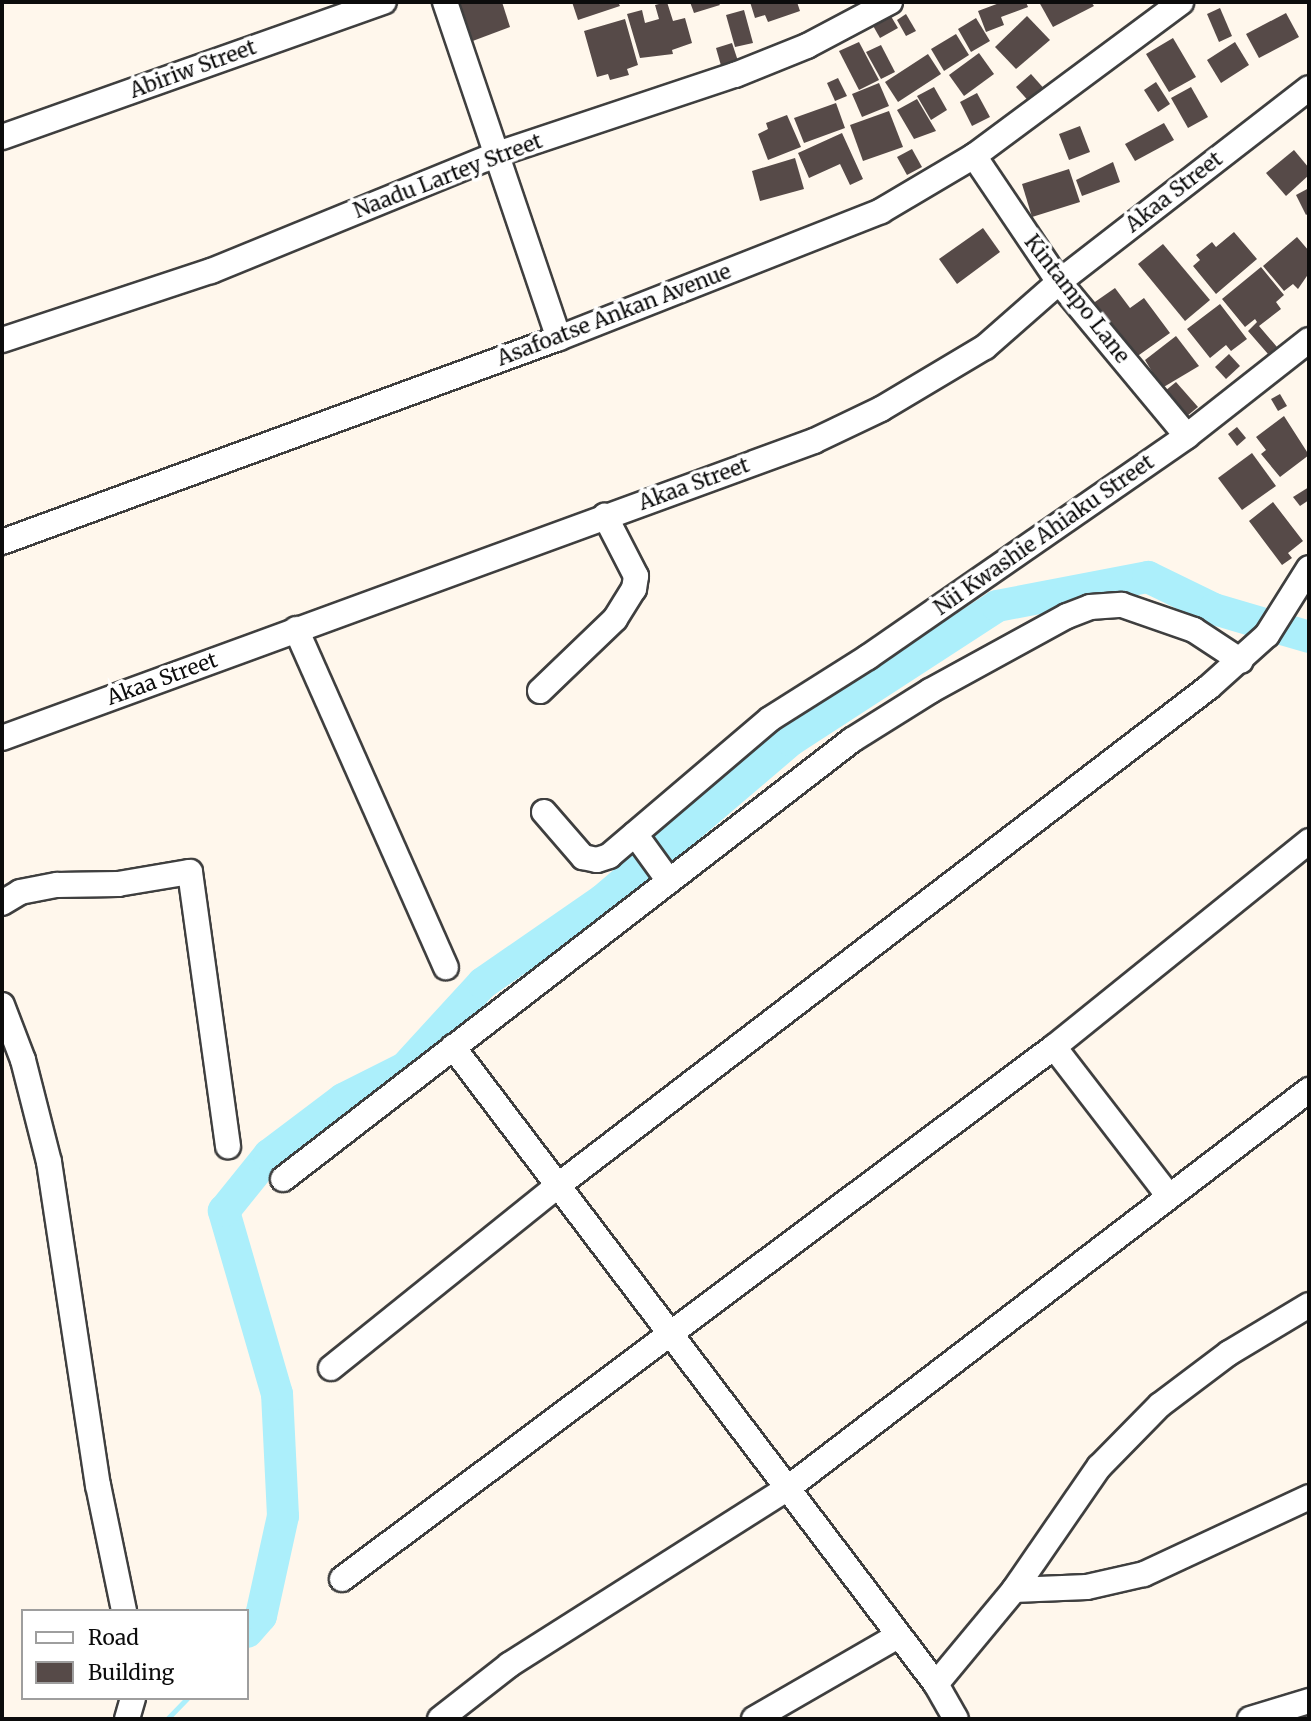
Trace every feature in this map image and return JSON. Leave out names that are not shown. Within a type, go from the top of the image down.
[{"type":"street","name":"Abiriw Street","points":[[2,137],[384,2]]},
{"type":"street","points":[[445,2],[559,338]]},
{"type":"street","name":"Naadu Lartey Street","points":[[2,340],[211,271],[496,154],[735,75],[807,46],[890,2]]},
{"type":"street","name":"Asafoatse Ankan Avenue","points":[[2,542],[559,338],[881,211],[974,156],[1181,2]]},
{"type":"street","name":"Akaa Street","points":[[2,737],[814,442],[881,409],[985,347],[1059,282],[1309,88]]},
{"type":"street","name":"Kintampo Lane","points":[[974,156],[1059,282],[1187,436]]},
{"type":"street","name":"Nii Kwashie Ahiaku Street","points":[[544,812],[583,856],[597,860],[640,840],[770,719],[868,657],[1187,436],[1309,340]]},
{"type":"street","points":[[540,691],[615,619],[634,589],[636,576],[605,516]]},
{"type":"street","points":[[331,1368],[556,1186],[1241,661],[1267,635],[1282,607],[1309,568]]},
{"type":"street","points":[[283,1179],[453,1047],[665,875],[852,740],[930,691],[1090,607],[1122,605],[1194,629],[1241,661]]},
{"type":"street","points":[[296,629],[446,967]]},
{"type":"street","points":[[640,840],[665,875]]},
{"type":"street","points":[[342,1579],[1054,1047],[1309,841]]},
{"type":"street","points":[[2,903],[20,892],[57,885],[118,884],[190,872],[228,1146]]},
{"type":"street","points":[[2,1005],[23,1060],[52,1175],[98,1485],[124,1609]]},
{"type":"street","points":[[453,1047],[936,1684],[956,1719]]},
{"type":"street","points":[[1054,1047],[1168,1195]]},
{"type":"street","points":[[440,1719],[509,1665],[788,1488],[1168,1195],[1309,1090]]},
{"type":"street","points":[[936,1684],[1014,1590],[1100,1467],[1160,1405],[1229,1353],[1309,1305]]},
{"type":"street","points":[[1014,1590],[1087,1587],[1144,1574],[1309,1497]]},
{"type":"street","points":[[754,1719],[898,1636]]},
{"type":"street","points":[[127,1719],[132,1700]]},
{"type":"street","points":[[1250,1719],[1309,1701]]},
{"type":"building","points":[[502,2],[510,27],[470,42],[455,4]]},
{"type":"building","points":[[572,2],[618,2],[620,6],[578,20]]},
{"type":"building","points":[[667,2],[673,21],[685,18],[692,43],[672,50],[673,54],[640,58],[627,14],[642,10],[645,23],[659,19],[655,5]]},
{"type":"building","points":[[690,2],[718,2],[720,5],[694,13]]},
{"type":"building","points":[[750,2],[797,2],[800,11],[768,22],[765,15],[755,18]]},
{"type":"building","points":[[1002,2],[1026,2],[1028,7],[1001,17],[1004,25],[986,32],[978,11]]},
{"type":"building","points":[[1039,2],[1091,2],[1094,6],[1053,27]]},
{"type":"building","points":[[1220,8],[1232,36],[1219,42],[1207,14]]},
{"type":"building","points":[[744,10],[753,43],[735,47],[726,15]]},
{"type":"building","points":[[889,13],[898,28],[880,38],[872,24]]},
{"type":"building","points":[[1286,13],[1299,37],[1259,58],[1246,34]]},
{"type":"building","points":[[906,14],[916,31],[906,36],[897,20]]},
{"type":"building","points":[[1027,16],[1050,40],[1016,69],[995,47]]},
{"type":"building","points":[[976,18],[990,41],[971,52],[958,29]]},
{"type":"building","points":[[625,19],[638,65],[627,69],[629,75],[610,80],[608,74],[597,77],[584,31]]},
{"type":"building","points":[[956,34],[969,55],[944,71],[931,49]]},
{"type":"building","points":[[1173,38],[1196,77],[1169,92],[1146,54]]},
{"type":"building","points":[[859,42],[879,80],[859,90],[839,51]]},
{"type":"building","points":[[1235,42],[1249,65],[1221,83],[1207,60]]},
{"type":"building","points":[[732,43],[739,64],[722,69],[716,48]]},
{"type":"building","points":[[881,45],[895,72],[881,79],[866,52]]},
{"type":"building","points":[[979,53],[994,74],[964,96],[949,75]]},
{"type":"building","points":[[928,54],[941,74],[898,102],[885,82]]},
{"type":"building","points":[[1031,74],[1047,92],[1032,105],[1016,87]]},
{"type":"building","points":[[838,78],[847,96],[835,101],[827,83]]},
{"type":"building","points":[[1156,82],[1170,104],[1158,112],[1144,90]]},
{"type":"building","points":[[879,83],[889,106],[862,117],[852,94]]},
{"type":"building","points":[[934,87],[947,110],[931,120],[917,96]]},
{"type":"building","points":[[1191,87],[1208,117],[1188,128],[1171,98]]},
{"type":"building","points":[[977,93],[990,117],[972,126],[960,102]]},
{"type":"building","points":[[917,99],[936,131],[914,139],[897,110]]},
{"type":"building","points":[[836,103],[845,128],[804,143],[794,118]]},
{"type":"building","points":[[889,111],[903,147],[863,161],[850,125]]},
{"type":"building","points":[[787,115],[801,147],[768,160],[758,134],[768,129],[766,123]]},
{"type":"building","points":[[1164,123],[1174,140],[1135,161],[1125,144]]},
{"type":"building","points":[[1080,126],[1090,152],[1069,160],[1059,134]]},
{"type":"building","points":[[842,133],[863,179],[850,185],[840,164],[809,178],[798,153]]},
{"type":"building","points":[[912,149],[922,167],[907,175],[897,157]]},
{"type":"building","points":[[1294,150],[1309,168],[1309,175],[1286,196],[1266,173]]},
{"type":"building","points":[[795,158],[804,189],[760,201],[752,171]]},
{"type":"building","points":[[1113,162],[1120,182],[1082,196],[1076,180]]},
{"type":"building","points":[[1069,169],[1080,202],[1032,217],[1022,184]]},
{"type":"building","points":[[1309,188],[1309,213],[1306,215],[1296,195]]},
{"type":"building","points":[[983,228],[1000,252],[957,284],[939,259]]},
{"type":"building","points":[[1234,232],[1257,259],[1216,294],[1193,266],[1200,260],[1196,255],[1212,242],[1216,247]]},
{"type":"building","points":[[1297,237],[1309,251],[1309,273],[1298,289],[1293,284],[1284,291],[1263,266]]},
{"type":"building","points":[[1163,244],[1210,300],[1185,321],[1138,264]]},
{"type":"building","points":[[1261,267],[1284,295],[1276,302],[1281,309],[1259,326],[1277,347],[1268,354],[1248,331],[1257,322],[1255,319],[1245,327],[1222,299]]},
{"type":"building","points":[[1115,288],[1130,308],[1144,298],[1170,333],[1132,360],[1092,304]]},
{"type":"building","points":[[1220,304],[1247,339],[1231,351],[1226,345],[1210,358],[1187,329]]},
{"type":"building","points":[[1176,336],[1199,366],[1162,388],[1145,360]]},
{"type":"building","points":[[1229,354],[1240,366],[1226,379],[1215,367]]},
{"type":"building","points":[[1176,382],[1198,407],[1187,416],[1165,391]]},
{"type":"building","points":[[1280,394],[1287,406],[1278,411],[1271,399]]},
{"type":"building","points":[[1284,416],[1309,455],[1280,477],[1261,454],[1266,450],[1256,437]]},
{"type":"building","points":[[1237,427],[1246,438],[1237,446],[1228,434]]},
{"type":"building","points":[[1252,453],[1276,486],[1242,510],[1218,478]]},
{"type":"building","points":[[1309,487],[1309,500],[1300,506],[1293,497]]},
{"type":"building","points":[[1273,502],[1303,541],[1288,553],[1292,558],[1282,565],[1249,521]]},
{"type":"waterway","points":[[248,1631],[261,1616],[283,1516],[277,1394],[224,1211],[269,1155],[343,1099],[405,1068],[483,983],[603,900],[791,740],[997,606],[1148,577],[1214,609],[1309,637]]},
{"type":"waterway","points":[[167,1719],[185,1700]]}]
